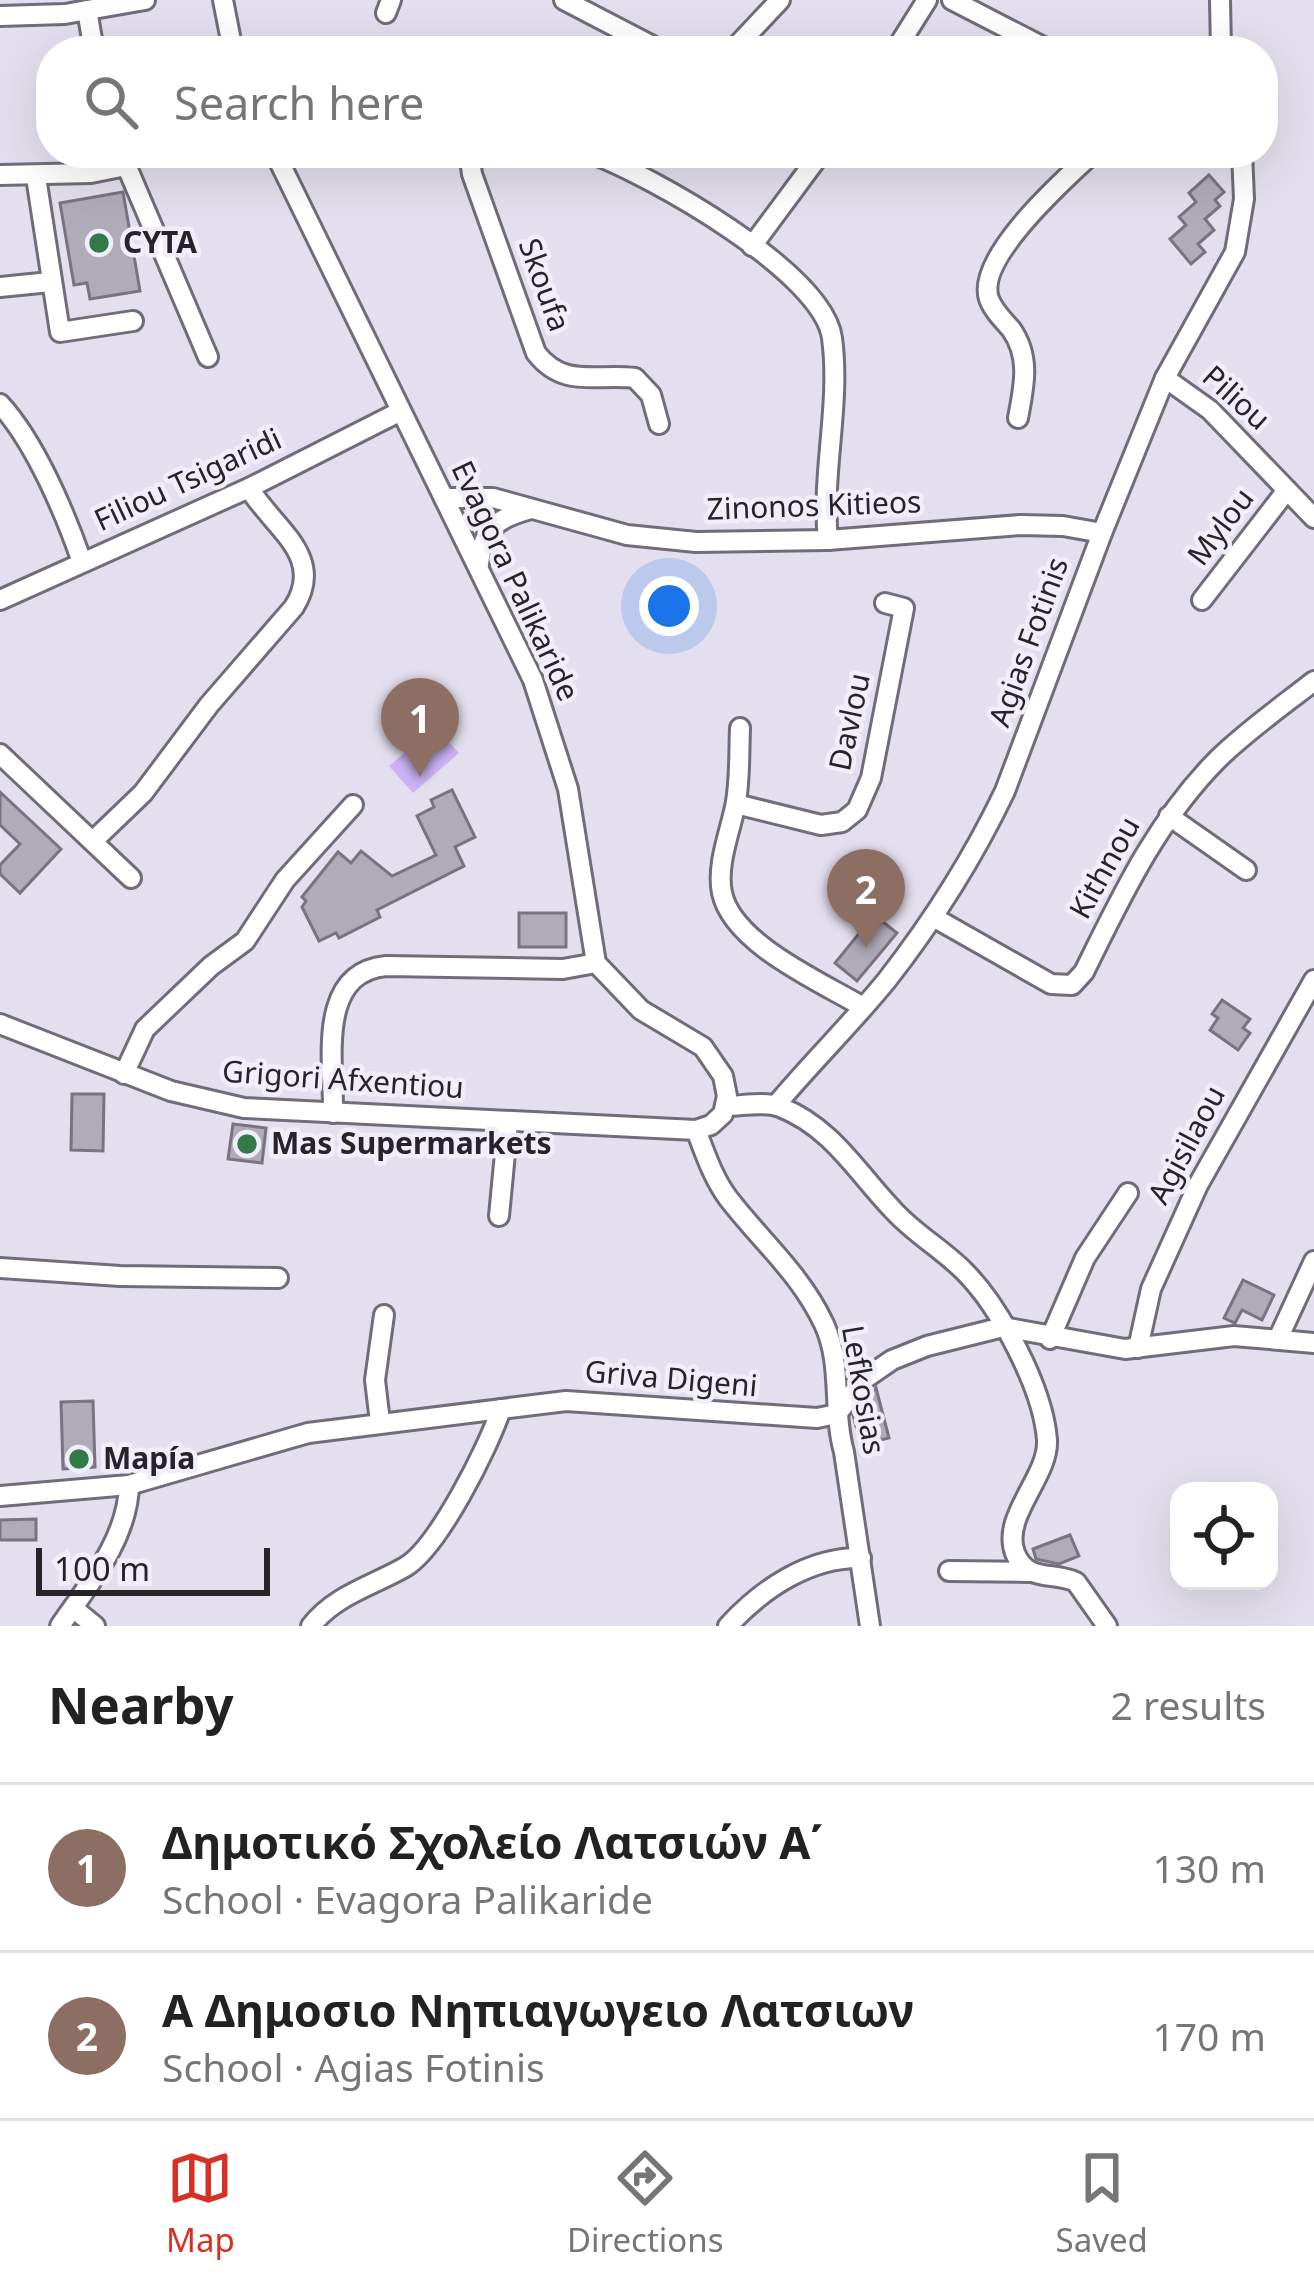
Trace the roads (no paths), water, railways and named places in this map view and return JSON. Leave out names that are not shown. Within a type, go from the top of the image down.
[{"type":"street","points":[[0,16],[145,0]]},
{"type":"street","points":[[223,0],[230,36]]},
{"type":"street","points":[[564,0],[633,36]]},
{"type":"street","points":[[904,36],[927,0]]},
{"type":"street","points":[[952,0],[1022,36]]},
{"type":"street","points":[[1220,0],[1221,36]]},
{"type":"street","points":[[742,36],[767,4]]},
{"type":"street","points":[[87,10],[91,36]]},
{"type":"street","points":[[0,176],[91,173],[103,168]]},
{"type":"street","points":[[126,168],[208,357]]},
{"type":"street","name":"Evagora Palikaride","points":[[282,168],[523,658],[557,750],[577,829],[596,963]]},
{"type":"street","name":"Skoufa","points":[[471,168],[536,353],[551,369],[570,377],[634,378],[651,395],[659,424]]},
{"type":"street","points":[[644,168],[812,296],[829,324],[833,367],[828,540]]},
{"type":"street","points":[[752,246],[810,168]]},
{"type":"street","points":[[1018,418],[1025,362],[1015,334],[990,300],[988,279],[1015,234],[1079,168]]},
{"type":"street","name":"Agias Fotinis","points":[[776,1105],[863,1007],[933,917],[985,832],[1166,378],[1234,251],[1244,200],[1243,168]]},
{"type":"street","points":[[36,176],[60,332],[134,321]]},
{"type":"street","points":[[0,287],[50,282]]},
{"type":"street","name":"Piliou","points":[[1166,378],[1210,410],[1314,518]]},
{"type":"street","points":[[0,404],[23,436],[82,562]]},
{"type":"street","name":"Filiou Tsigaridi","points":[[0,600],[249,488],[399,412]]},
{"type":"street","points":[[92,841],[143,794],[209,704],[303,591],[303,556],[249,488]]},
{"type":"street","name":"Mylou","points":[[1202,600],[1287,490]]},
{"type":"street","name":"Zinonos Kitieos","points":[[444,498],[493,498],[658,539],[828,540],[1017,525],[1102,533]]},
{"type":"street","points":[[479,567],[485,536],[493,525],[505,516],[531,509]]},
{"type":"street","name":"Davlou","points":[[736,804],[821,825],[842,822],[856,810],[871,778],[904,608],[885,603]]},
{"type":"street","name":"Kithnou","points":[[933,917],[1051,984],[1072,985],[1084,972],[1130,877],[1169,816],[1219,758],[1314,681]]},
{"type":"street","points":[[740,728],[736,804],[722,894],[753,940],[863,1007]]},
{"type":"street","points":[[0,754],[131,878]]},
{"type":"street","points":[[124,1074],[145,1029],[245,940],[285,880],[353,805]]},
{"type":"street","points":[[1169,816],[1246,870]]},
{"type":"street","points":[[333,1113],[338,998],[360,972],[386,966],[563,969],[596,963],[628,1000],[712,1055],[726,1085],[726,1106],[718,1120],[696,1130]]},
{"type":"street","name":"Agisilaou","points":[[1138,1348],[1150,1289],[1198,1185],[1314,980]]},
{"type":"street","name":"Grigori Afxentiou","points":[[0,1024],[124,1074],[227,1105],[696,1130]]},
{"type":"street","points":[[726,1106],[776,1105],[811,1125],[848,1156],[904,1222],[967,1274],[1021,1350],[1047,1438],[1013,1534],[1016,1554],[1031,1572]]},
{"type":"street","points":[[499,1216],[508,1122]]},
{"type":"street","name":"Lefkosias","points":[[696,1130],[720,1186],[774,1249],[823,1323],[835,1364],[836,1414],[870,1626]]},
{"type":"street","points":[[1050,1339],[1085,1258],[1128,1193]]},
{"type":"street","points":[[1278,1339],[1314,1261]]},
{"type":"street","points":[[0,1268],[120,1276],[278,1277]]},
{"type":"street","points":[[380,1422],[375,1380],[384,1315]]},
{"type":"street","points":[[836,1414],[863,1380],[892,1360],[927,1346],[1004,1328],[1050,1339],[1138,1348],[1218,1337],[1314,1343]]},
{"type":"street","name":"Griva Digeni","points":[[0,1496],[129,1485],[308,1433],[577,1400],[768,1417],[836,1414]]},
{"type":"street","points":[[311,1626],[341,1599],[418,1558],[480,1461],[501,1408]]},
{"type":"street","points":[[60,1626],[118,1534],[129,1485]]},
{"type":"street","points":[[728,1626],[805,1568],[842,1557],[861,1558]]},
{"type":"street","points":[[949,1571],[1031,1572],[1076,1582],[1107,1626]]},
{"type":"street","points":[[73,1607],[95,1626]]},
{"type":"place","name":"CYTA","points":[[99,243]]},
{"type":"place","name":"Δημοτικό Σχολείο Λατσιών Α΄","points":[[420,777]]},
{"type":"place","name":"Α Δημοσιο Νηπιαγωγειο Λατσιων","points":[[866,948]]},
{"type":"place","name":"Mas Supermarkets","points":[[247,1144]]},
{"type":"place","name":"Mapía","points":[[79,1459]]}]
